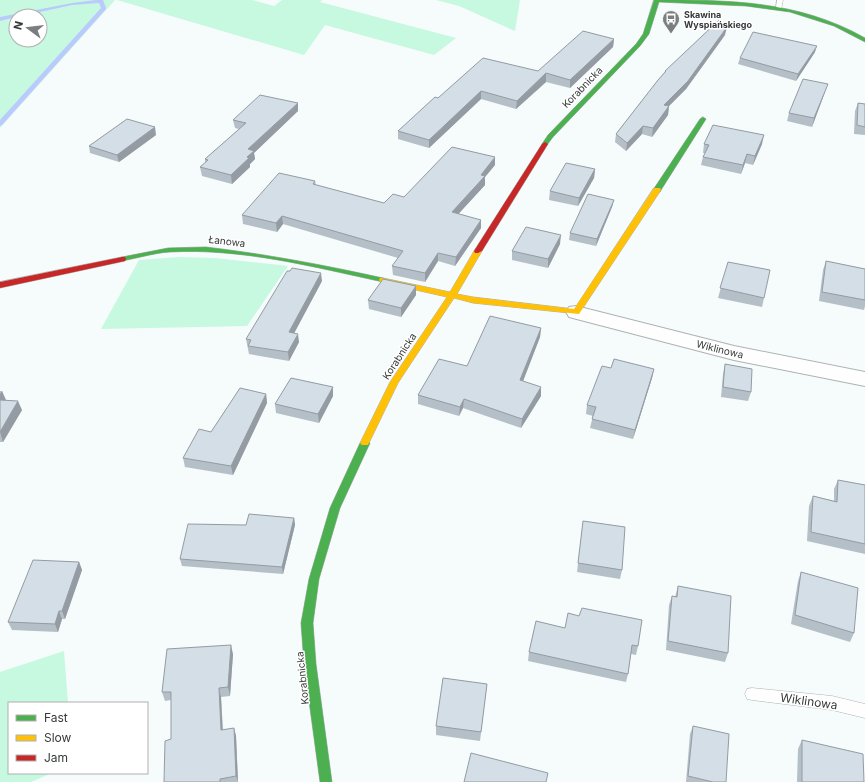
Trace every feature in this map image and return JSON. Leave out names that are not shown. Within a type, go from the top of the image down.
[{"type":"street","points":[[657,0],[780,5],[828,21],[865,40]]},
{"type":"street","name":"Korabnicka","points":[[326,782],[310,664],[307,623],[314,580],[335,508],[394,382],[452,296],[485,238],[550,136],[638,45],[646,34],[657,0]]},
{"type":"street","points":[[576,312],[703,119]]},
{"type":"street","name":"Łanowa","points":[[0,285],[46,274],[168,250],[206,249],[263,256],[319,266],[452,296]]},
{"type":"street","name":"Wiklinowa","points":[[452,296],[473,300],[576,312],[734,352],[865,379]]},
{"type":"lane","name":"Wiklinowa","points":[[752,694],[832,703],[865,711]]},
{"type":"green space","points":[[0,0],[115,0],[0,128]]},
{"type":"green space","points":[[117,0],[252,0],[274,6],[282,0],[322,0],[320,2],[456,38],[434,55],[325,25],[304,55]]},
{"type":"green space","points":[[436,0],[520,0],[515,31],[459,6]]},
{"type":"green space","points":[[179,257],[215,258],[288,266],[247,326],[101,329],[139,260]]},
{"type":"green space","points":[[64,651],[68,702],[8,702],[8,774],[50,774],[31,782],[0,782],[0,672]]},
{"type":"building","points":[[719,20],[727,27],[688,81],[664,105],[669,106],[653,128],[643,126],[627,143],[616,134],[665,71]]},
{"type":"building","points":[[583,31],[614,39],[570,80],[546,73],[517,101],[481,91],[429,140],[398,131],[435,97],[438,98],[483,58],[538,71]]},
{"type":"building","points":[[753,32],[817,46],[798,74],[740,58]]},
{"type":"building","points":[[803,79],[828,84],[814,118],[789,113]]},
{"type":"building","points":[[260,95],[298,103],[248,149],[254,151],[247,157],[249,158],[231,175],[200,167],[208,160],[205,159],[246,123],[233,120]]},
{"type":"building","points":[[858,103],[865,104],[865,127],[857,125]]},
{"type":"building","points":[[127,119],[155,127],[117,155],[89,146]]},
{"type":"building","points":[[713,125],[764,135],[755,156],[747,154],[743,165],[703,157],[709,145],[704,144]]},
{"type":"building","points":[[452,147],[495,157],[481,175],[485,176],[452,212],[481,220],[456,257],[438,253],[425,273],[392,266],[403,251],[282,216],[276,223],[242,215],[279,173],[315,181],[313,184],[384,203],[393,194],[404,197]]},
{"type":"building","points":[[566,163],[595,169],[579,198],[550,191]]},
{"type":"building","points":[[588,194],[614,200],[597,239],[570,233]]},
{"type":"building","points":[[526,227],[561,235],[548,259],[512,251]]},
{"type":"building","points":[[826,261],[865,269],[865,300],[822,292]]},
{"type":"building","points":[[728,262],[770,270],[764,298],[720,288]]},
{"type":"building","points":[[292,268],[321,273],[289,332],[298,334],[288,352],[248,346],[251,340],[246,339],[287,271],[290,271]]},
{"type":"building","points":[[383,279],[416,286],[401,308],[368,300]]},
{"type":"building","points":[[490,316],[541,328],[520,380],[541,387],[522,419],[464,399],[460,407],[418,395],[439,359],[467,366]]},
{"type":"building","points":[[614,359],[654,369],[635,430],[592,419],[596,407],[587,405],[602,366],[611,368]]},
{"type":"building","points":[[725,364],[752,369],[751,392],[723,387]]},
{"type":"building","points":[[291,378],[333,387],[318,414],[275,404]]},
{"type":"building","points":[[240,388],[266,394],[231,466],[183,458],[199,429],[211,432]]},
{"type":"building","points":[[0,400],[18,401],[0,432]]},
{"type":"building","points":[[838,480],[865,485],[865,544],[811,532],[813,496],[837,502]]},
{"type":"building","points":[[249,514],[294,518],[282,567],[180,559],[188,524],[246,525]]},
{"type":"building","points":[[583,521],[625,527],[622,570],[578,563]]},
{"type":"building","points":[[33,560],[79,562],[62,611],[59,611],[55,624],[8,622]]},
{"type":"building","points":[[801,572],[858,588],[854,633],[795,615]]},
{"type":"building","points":[[678,586],[731,596],[728,653],[668,641],[672,596],[677,597]]},
{"type":"building","points":[[582,608],[642,620],[638,646],[632,645],[628,674],[529,652],[536,621],[565,628],[568,613],[579,616]]},
{"type":"building","points":[[231,645],[228,687],[219,688],[221,730],[234,728],[236,776],[220,779],[220,782],[164,782],[165,741],[171,739],[171,692],[162,692],[167,649]]},
{"type":"building","points":[[443,678],[487,684],[481,732],[436,726]]},
{"type":"building","points":[[693,726],[729,734],[726,782],[713,782],[688,776]]},
{"type":"building","points":[[802,740],[863,754],[864,782],[802,782]]},
{"type":"building","points":[[471,753],[548,773],[546,782],[464,782]]},
{"type":"waterway","points":[[0,19],[72,4],[101,1],[104,8],[0,124]]},
{"type":"traffic: fast","points":[[657,0],[746,4],[790,11],[811,16],[836,25],[865,40]]},
{"type":"traffic: fast","points":[[545,144],[550,136],[638,45],[646,34],[657,0]]},
{"type":"traffic: fast","points":[[657,190],[703,119]]},
{"type":"traffic: fast","points":[[122,259],[168,250],[206,249],[263,256],[383,280]]},
{"type":"traffic: fast","points":[[326,782],[310,664],[307,623],[314,579],[335,508],[365,443]]},
{"type":"traffic: slow","points":[[383,280],[473,300],[576,312],[657,190]]},
{"type":"traffic: slow","points":[[365,443],[394,382],[452,296],[478,251]]},
{"type":"traffic: jam","points":[[478,251],[545,144]]},
{"type":"traffic: jam","points":[[0,285],[122,259]]},
{"type":"place","name":"Skawina Wyspiańskiego","points":[[671,34]]}]
